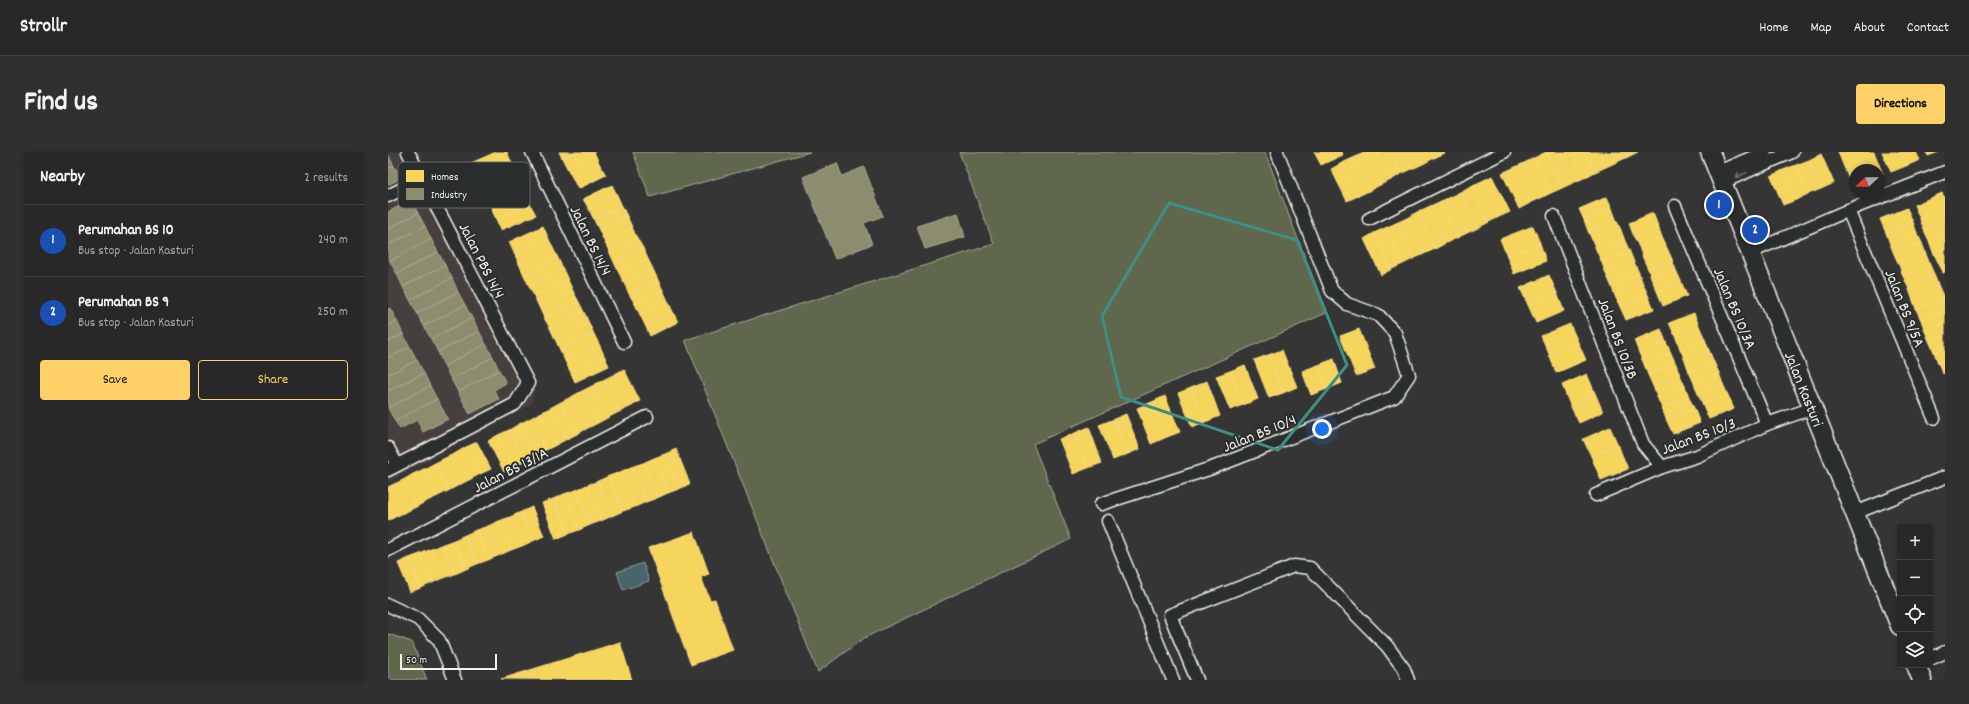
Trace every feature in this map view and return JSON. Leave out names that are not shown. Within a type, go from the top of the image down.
[{"type":"street","name":"Jalan PBS 14/4","points":[[408,152],[413,162]]},
{"type":"street","name":"Jalan BS 14/4","points":[[532,152],[624,342]]},
{"type":"street","name":"Jalan BS 10/4","points":[[1101,504],[1212,468],[1394,397],[1409,375],[1395,333],[1378,315],[1347,304],[1332,291],[1277,152]]},
{"type":"street","points":[[1369,219],[1504,152]]},
{"type":"street","name":"Jalan Kasturi","points":[[1710,152],[1897,618]]},
{"type":"street","points":[[1720,177],[1765,152]]},
{"type":"street","points":[[1720,177],[1792,152]]},
{"type":"street","points":[[1751,252],[1848,210],[1945,172]]},
{"type":"street","points":[[388,196],[398,191]]},
{"type":"street","name":"Jalan BS 10/3A","points":[[1675,206],[1767,424]]},
{"type":"street","name":"Jalan PBS 14/4","points":[[393,467],[515,404],[528,383],[438,208]]},
{"type":"street","name":"Jalan BS 9/5A","points":[[1848,210],[1934,418]]},
{"type":"street","name":"Jalan BS 10/3B","points":[[1554,216],[1643,444],[1662,467]]},
{"type":"street","name":"Jalan BS 10/3","points":[[1596,495],[1662,467],[1697,456],[1767,424],[1813,408]]},
{"type":"street","name":"Jalan BS 13/1A","points":[[388,550],[647,417]]},
{"type":"street","points":[[388,448],[393,467]]},
{"type":"street","points":[[1855,513],[1945,477]]},
{"type":"street","points":[[1108,521],[1173,680]]},
{"type":"street","points":[[1197,680],[1170,615],[1294,566],[1310,568],[1387,646],[1404,669],[1408,680]]},
{"type":"street","points":[[388,605],[418,619],[439,640],[455,680]]},
{"type":"street","points":[[1933,658],[1945,652]]},
{"type":"street","points":[[1917,668],[1922,680]]},
{"type":"highlighted area","points":[[1169,203],[1297,240],[1347,365],[1278,450],[1121,397],[1102,316]]},
{"type":"shaded area","points":[[388,152],[418,152],[423,162],[398,162],[398,208],[446,208],[536,385],[532,404],[388,482]]},
{"type":"green space","points":[[633,152],[810,152],[650,197]]},
{"type":"green space","points":[[959,152],[1265,152],[1326,313],[1033,444],[1071,539],[864,638],[818,672],[685,340],[994,244]]},
{"type":"green space","points":[[388,634],[412,642],[427,680],[388,680]]},
{"type":"water","points":[[643,563],[649,581],[623,590],[617,572]]},
{"type":"building: Homes","points":[[496,152],[507,152],[510,159],[503,162],[473,162]]},
{"type":"building: Homes","points":[[559,152],[574,152],[562,158]]},
{"type":"building: Homes","points":[[574,152],[594,152],[595,154],[567,168],[562,158]]},
{"type":"building: Homes","points":[[1314,152],[1328,152],[1332,160],[1321,165]]},
{"type":"building: Homes","points":[[1328,152],[1341,152],[1343,155],[1332,160]]},
{"type":"building: Homes","points":[[1377,152],[1390,152],[1401,174],[1391,180]]},
{"type":"building: Homes","points":[[1377,152],[1391,180],[1380,185],[1364,153]]},
{"type":"building: Homes","points":[[1390,152],[1404,152],[1412,169],[1401,174]]},
{"type":"building: Homes","points":[[1404,152],[1417,152],[1423,164],[1412,169]]},
{"type":"building: Homes","points":[[1417,152],[1431,152],[1434,158],[1423,164]]},
{"type":"building: Homes","points":[[1431,152],[1444,152],[1445,153],[1434,158]]},
{"type":"building: Homes","points":[[1546,152],[1562,188],[1551,193],[1534,158]]},
{"type":"building: Homes","points":[[1546,152],[1559,152],[1573,183],[1562,188]]},
{"type":"building: Homes","points":[[1559,152],[1572,152],[1584,178],[1573,183]]},
{"type":"building: Homes","points":[[1572,152],[1585,152],[1595,172],[1584,178]]},
{"type":"building: Homes","points":[[1585,152],[1599,152],[1606,167],[1595,172]]},
{"type":"building: Homes","points":[[1599,152],[1612,152],[1617,162],[1606,167]]},
{"type":"building: Homes","points":[[1612,152],[1625,152],[1628,157],[1617,162]]},
{"type":"building: Homes","points":[[1625,152],[1638,152],[1628,157]]},
{"type":"building: Homes","points":[[1838,152],[1856,152],[1861,164],[1849,164],[1849,180]]},
{"type":"building: Homes","points":[[1856,152],[1874,152],[1879,164],[1861,164]]},
{"type":"building: Homes","points":[[1882,152],[1901,152],[1906,166],[1891,172]]},
{"type":"building: Homes","points":[[1901,152],[1916,152],[1920,160],[1906,166]]},
{"type":"building: Homes","points":[[1926,152],[1939,152],[1928,156]]},
{"type":"building: Homes","points":[[1364,153],[1380,185],[1369,191],[1353,158]]},
{"type":"building: Homes","points":[[595,154],[600,165],[573,179],[567,168]]},
{"type":"building: Homes","points":[[1821,154],[1834,183],[1821,189],[1809,160]]},
{"type":"building: Homes","points":[[1353,158],[1369,191],[1358,196],[1342,163]]},
{"type":"building: Homes","points":[[1534,158],[1551,193],[1541,198],[1524,163]]},
{"type":"building: Homes","points":[[510,159],[511,162],[503,162]]},
{"type":"building: Homes","points":[[1809,160],[1821,189],[1808,194],[1796,165]]},
{"type":"building: Homes","points":[[1342,163],[1358,196],[1347,201],[1331,169]]},
{"type":"building: Homes","points":[[1524,163],[1541,198],[1530,203],[1513,168]]},
{"type":"building: Homes","points":[[600,165],[606,175],[578,189],[573,179]]},
{"type":"building: Homes","points":[[1796,165],[1808,194],[1796,200],[1783,170]]},
{"type":"building: Homes","points":[[1513,168],[1530,203],[1519,209],[1502,173]]},
{"type":"building: Homes","points":[[1783,170],[1796,200],[1783,205],[1771,176]]},
{"type":"building: Homes","points":[[1492,176],[1510,212],[1499,217],[1482,181]]},
{"type":"building: Homes","points":[[1482,181],[1499,217],[1489,222],[1471,186]]},
{"type":"building: Homes","points":[[612,185],[617,195],[589,209],[583,199]]},
{"type":"building: Homes","points":[[1471,186],[1489,222],[1478,228],[1460,192]]},
{"type":"building: Homes","points":[[1460,192],[1478,228],[1467,233],[1450,197]]},
{"type":"building: Homes","points":[[1942,193],[1945,199],[1945,209],[1920,219],[1914,205]]},
{"type":"building: Homes","points":[[617,195],[622,206],[594,220],[589,209]]},
{"type":"building: Homes","points":[[1450,197],[1467,233],[1457,238],[1439,202]]},
{"type":"building: Homes","points":[[1607,197],[1612,208],[1584,220],[1579,209]]},
{"type":"building: Homes","points":[[1439,202],[1457,238],[1446,243],[1428,207]]},
{"type":"building: Homes","points":[[530,204],[536,215],[501,230],[496,219],[521,208],[530,208]]},
{"type":"building: Homes","points":[[622,206],[627,216],[599,230],[594,220]]},
{"type":"building: Homes","points":[[1428,207],[1446,243],[1435,249],[1417,212]]},
{"type":"building: Homes","points":[[491,208],[521,208],[496,219]]},
{"type":"building: Homes","points":[[1612,208],[1616,219],[1588,231],[1584,220]]},
{"type":"building: Homes","points":[[1907,208],[1913,222],[1886,233],[1880,219]]},
{"type":"building: Homes","points":[[1945,209],[1945,221],[1924,230],[1920,219]]},
{"type":"building: Homes","points":[[1417,212],[1435,249],[1424,254],[1407,218]]},
{"type":"building: Homes","points":[[1653,213],[1658,226],[1634,237],[1629,223]]},
{"type":"building: Homes","points":[[627,216],[632,227],[604,241],[599,230]]},
{"type":"building: Homes","points":[[1407,218],[1424,254],[1413,259],[1396,223]]},
{"type":"building: Homes","points":[[1616,219],[1621,230],[1593,242],[1588,231]]},
{"type":"building: Homes","points":[[1945,221],[1945,234],[1929,241],[1924,230]]},
{"type":"building: Homes","points":[[1913,222],[1917,233],[1890,244],[1886,233]]},
{"type":"building: Homes","points":[[1396,223],[1413,259],[1403,264],[1385,228]]},
{"type":"building: Homes","points":[[543,226],[548,237],[514,253],[509,242]]},
{"type":"building: Homes","points":[[1533,226],[1540,243],[1507,256],[1500,239]]},
{"type":"building: Homes","points":[[1658,226],[1662,237],[1639,247],[1634,237]]},
{"type":"building: Homes","points":[[632,227],[637,238],[609,251],[604,241]]},
{"type":"building: Homes","points":[[1385,228],[1403,264],[1392,269],[1374,233]]},
{"type":"building: Homes","points":[[1621,230],[1625,241],[1597,252],[1593,242]]},
{"type":"building: Homes","points":[[1374,233],[1392,269],[1381,275],[1364,239]]},
{"type":"building: Homes","points":[[1917,233],[1922,243],[1894,254],[1890,244]]},
{"type":"building: Homes","points":[[1945,234],[1945,247],[1933,252],[1929,241]]},
{"type":"building: Homes","points":[[548,237],[553,248],[519,264],[514,253]]},
{"type":"building: Homes","points":[[1662,237],[1667,248],[1643,258],[1639,247]]},
{"type":"building: Homes","points":[[637,238],[643,248],[614,262],[609,251]]},
{"type":"building: Homes","points":[[1625,241],[1630,252],[1602,263],[1597,252]]},
{"type":"building: Homes","points":[[1540,243],[1546,261],[1514,274],[1507,256]]},
{"type":"building: Homes","points":[[1922,243],[1926,254],[1899,265],[1894,254]]},
{"type":"building: Homes","points":[[1945,247],[1945,260],[1938,262],[1933,252]]},
{"type":"building: Homes","points":[[553,248],[558,258],[524,275],[519,264]]},
{"type":"building: Homes","points":[[643,248],[648,259],[619,273],[614,262]]},
{"type":"building: Homes","points":[[1667,248],[1672,259],[1648,269],[1643,258]]},
{"type":"building: Homes","points":[[1630,252],[1634,262],[1606,274],[1602,263]]},
{"type":"building: Homes","points":[[1926,254],[1930,265],[1903,276],[1899,265]]},
{"type":"building: Homes","points":[[558,258],[563,269],[529,286],[524,275]]},
{"type":"building: Homes","points":[[648,259],[653,269],[624,283],[619,273]]},
{"type":"building: Homes","points":[[1672,259],[1676,270],[1652,280],[1648,269]]},
{"type":"building: Homes","points":[[1945,260],[1945,272],[1943,273],[1938,262]]},
{"type":"building: Homes","points":[[1634,262],[1639,273],[1611,285],[1606,274]]},
{"type":"building: Homes","points":[[1930,265],[1935,276],[1908,287],[1903,276]]},
{"type":"building: Homes","points":[[563,269],[568,280],[534,296],[529,286]]},
{"type":"building: Homes","points":[[653,269],[658,280],[629,294],[624,283]]},
{"type":"building: Homes","points":[[1676,270],[1681,281],[1657,291],[1652,280]]},
{"type":"building: Homes","points":[[1639,273],[1643,284],[1615,296],[1611,285]]},
{"type":"building: Homes","points":[[1549,275],[1557,293],[1528,305],[1520,288]]},
{"type":"building: Homes","points":[[1935,276],[1939,287],[1912,298],[1908,287]]},
{"type":"building: Homes","points":[[568,280],[573,291],[539,307],[534,296]]},
{"type":"building: Homes","points":[[658,280],[663,290],[635,304],[629,294]]},
{"type":"building: Homes","points":[[1681,281],[1687,296],[1663,306],[1657,291]]},
{"type":"building: Homes","points":[[1643,284],[1648,295],[1620,307],[1615,296]]},
{"type":"building: Homes","points":[[1939,287],[1944,298],[1916,309],[1912,298]]},
{"type":"building: Homes","points":[[663,290],[668,301],[640,315],[635,304]]},
{"type":"building: Homes","points":[[573,291],[579,302],[544,318],[539,307]]},
{"type":"building: Homes","points":[[1557,293],[1564,311],[1536,323],[1528,305]]},
{"type":"building: Homes","points":[[1648,295],[1654,309],[1626,320],[1620,307]]},
{"type":"building: Homes","points":[[1944,298],[1945,310],[1921,320],[1916,309]]},
{"type":"building: Homes","points":[[668,301],[673,312],[645,325],[640,315]]},
{"type":"building: Homes","points":[[579,302],[584,312],[550,328],[544,318]]},
{"type":"building: Homes","points":[[1945,310],[1945,323],[1925,331],[1921,320]]},
{"type":"building: Homes","points":[[584,312],[589,323],[555,339],[550,328]]},
{"type":"building: Homes","points":[[673,312],[678,322],[650,336],[645,325]]},
{"type":"building: Homes","points":[[1694,313],[1700,328],[1676,338],[1669,323]]},
{"type":"building: Homes","points":[[589,323],[594,334],[560,350],[555,339]]},
{"type":"building: Homes","points":[[1945,323],[1945,335],[1929,341],[1925,331]]},
{"type":"building: Homes","points":[[1570,324],[1578,342],[1549,354],[1541,336]]},
{"type":"building: Homes","points":[[1700,328],[1705,339],[1680,349],[1676,338]]},
{"type":"building: Homes","points":[[1359,329],[1375,369],[1356,376],[1340,336]]},
{"type":"building: Homes","points":[[1661,329],[1666,342],[1639,353],[1634,340]]},
{"type":"building: Homes","points":[[594,334],[599,344],[565,361],[560,350]]},
{"type":"building: Homes","points":[[1945,335],[1945,348],[1934,352],[1929,341]]},
{"type":"building: Homes","points":[[1705,339],[1709,350],[1685,360],[1680,349]]},
{"type":"building: Homes","points":[[1578,342],[1586,360],[1556,373],[1549,354]]},
{"type":"building: Homes","points":[[1666,342],[1671,353],[1644,364],[1639,353]]},
{"type":"building: Homes","points":[[599,344],[604,355],[570,371],[565,361]]},
{"type":"building: Homes","points":[[1945,348],[1945,360],[1938,363],[1934,352]]},
{"type":"building: Homes","points":[[1282,350],[1297,387],[1283,393],[1268,355]]},
{"type":"building: Homes","points":[[1709,350],[1714,362],[1689,372],[1685,360]]},
{"type":"building: Homes","points":[[1671,353],[1676,364],[1648,375],[1644,364]]},
{"type":"building: Homes","points":[[604,355],[609,366],[575,382],[570,371]]},
{"type":"building: Homes","points":[[1268,355],[1283,393],[1269,398],[1254,360]]},
{"type":"building: Homes","points":[[1334,359],[1342,383],[1327,389],[1318,365]]},
{"type":"building: Homes","points":[[1945,360],[1945,373],[1943,374],[1938,363]]},
{"type":"building: Homes","points":[[1714,362],[1719,373],[1694,383],[1689,372]]},
{"type":"building: Homes","points":[[1676,364],[1680,375],[1653,386],[1648,375]]},
{"type":"building: Homes","points":[[1245,365],[1258,399],[1243,405],[1230,371]]},
{"type":"building: Homes","points":[[1318,365],[1327,389],[1311,395],[1302,371]]},
{"type":"building: Homes","points":[[624,369],[640,401],[630,407],[613,375]]},
{"type":"building: Homes","points":[[1230,371],[1243,405],[1230,410],[1216,376]]},
{"type":"building: Homes","points":[[1719,373],[1723,384],[1698,394],[1694,383]]},
{"type":"building: Homes","points":[[1587,374],[1595,393],[1570,405],[1562,385]]},
{"type":"building: Homes","points":[[613,375],[630,407],[619,412],[603,380]]},
{"type":"building: Homes","points":[[1680,375],[1685,386],[1657,397],[1653,386]]},
{"type":"building: Homes","points":[[603,380],[619,412],[609,417],[592,386]]},
{"type":"building: Homes","points":[[1207,381],[1220,416],[1205,422],[1191,388]]},
{"type":"building: Homes","points":[[1723,384],[1728,395],[1703,405],[1698,394]]},
{"type":"building: Homes","points":[[592,386],[609,417],[598,423],[582,391]]},
{"type":"building: Homes","points":[[1685,386],[1689,397],[1662,408],[1657,397]]},
{"type":"building: Homes","points":[[1191,388],[1205,422],[1192,427],[1178,393]]},
{"type":"building: Homes","points":[[582,391],[598,423],[588,428],[571,397]]},
{"type":"building: Homes","points":[[1595,393],[1603,412],[1579,423],[1570,405]]},
{"type":"building: Homes","points":[[1728,395],[1734,409],[1709,419],[1703,405]]},
{"type":"building: Homes","points":[[1165,396],[1180,432],[1167,437],[1152,402]]},
{"type":"building: Homes","points":[[571,397],[588,428],[577,434],[561,402]]},
{"type":"building: Homes","points":[[1689,397],[1694,408],[1666,419],[1662,408]]},
{"type":"building: Homes","points":[[561,402],[577,434],[567,439],[550,408]]},
{"type":"building: Homes","points":[[1152,402],[1167,437],[1151,444],[1137,408]]},
{"type":"building: Homes","points":[[550,408],[567,439],[556,445],[540,413]]},
{"type":"building: Homes","points":[[1694,408],[1700,423],[1673,434],[1666,419]]},
{"type":"building: Homes","points":[[540,413],[556,445],[546,450],[529,419]]},
{"type":"building: Homes","points":[[1126,414],[1140,449],[1128,454],[1114,419]]},
{"type":"building: Homes","points":[[529,419],[546,450],[535,456],[519,424]]},
{"type":"building: Homes","points":[[1114,419],[1128,454],[1113,460],[1099,425]]},
{"type":"building: Homes","points":[[519,424],[535,456],[525,461],[509,430]]},
{"type":"building: Homes","points":[[1089,427],[1102,463],[1088,468],[1075,433]]},
{"type":"building: Homes","points":[[1610,427],[1618,445],[1591,456],[1583,439]]},
{"type":"building: Homes","points":[[509,430],[525,461],[514,467],[498,435]]},
{"type":"building: Homes","points":[[1075,433],[1088,468],[1073,474],[1059,439]]},
{"type":"building: Homes","points":[[498,435],[514,467],[504,472],[488,441]]},
{"type":"building: Homes","points":[[477,442],[491,469],[480,474],[466,447]]},
{"type":"building: Homes","points":[[1618,445],[1628,469],[1601,480],[1591,456]]},
{"type":"building: Homes","points":[[466,447],[480,474],[469,480],[456,453]]},
{"type":"building: Homes","points":[[676,449],[690,484],[679,489],[665,454]]},
{"type":"building: Homes","points":[[456,453],[469,480],[459,485],[445,458]]},
{"type":"building: Homes","points":[[665,454],[679,489],[668,493],[654,458]]},
{"type":"building: Homes","points":[[445,458],[459,485],[448,491],[435,463]]},
{"type":"building: Homes","points":[[654,458],[668,493],[657,498],[643,463]]},
{"type":"building: Homes","points":[[435,463],[448,491],[438,496],[424,469]]},
{"type":"building: Homes","points":[[643,463],[657,498],[646,502],[631,467]]},
{"type":"building: Homes","points":[[631,467],[646,502],[635,507],[620,472]]},
{"type":"building: Homes","points":[[424,469],[438,496],[427,501],[413,474]]},
{"type":"building: Homes","points":[[620,472],[635,507],[623,511],[609,476]]},
{"type":"building: Homes","points":[[413,474],[427,501],[416,507],[403,480]]},
{"type":"building: Homes","points":[[609,476],[623,511],[612,516],[598,481]]},
{"type":"building: Homes","points":[[403,480],[416,507],[406,512],[392,485]]},
{"type":"building: Homes","points":[[598,481],[612,516],[601,521],[587,485]]},
{"type":"building: Homes","points":[[392,485],[406,512],[395,517],[388,503],[388,487]]},
{"type":"building: Homes","points":[[587,485],[601,521],[590,525],[576,490]]},
{"type":"building: Homes","points":[[576,490],[590,525],[579,530],[564,494]]},
{"type":"building: Homes","points":[[564,494],[579,530],[568,534],[553,499]]},
{"type":"building: Homes","points":[[553,499],[568,534],[556,539],[542,503]]},
{"type":"building: Homes","points":[[388,503],[395,517],[388,521]]},
{"type":"building: Homes","points":[[532,507],[544,536],[533,541],[521,512]]},
{"type":"building: Homes","points":[[521,512],[533,541],[522,546],[510,517]]},
{"type":"building: Homes","points":[[510,517],[522,546],[511,550],[499,521]]},
{"type":"building: Homes","points":[[499,521],[511,550],[500,555],[488,526]]},
{"type":"building: Homes","points":[[488,526],[500,555],[488,560],[476,530]]},
{"type":"building: Homes","points":[[476,530],[488,560],[477,564],[465,535]]},
{"type":"building: Homes","points":[[694,532],[709,574],[701,577],[710,600],[715,599],[733,650],[691,665],[648,548]]},
{"type":"building: Homes","points":[[465,535],[477,564],[466,569],[454,540]]},
{"type":"building: Homes","points":[[454,540],[466,569],[455,574],[443,544]]},
{"type":"building: Homes","points":[[443,544],[455,574],[444,578],[431,549]]},
{"type":"building: Homes","points":[[431,549],[444,578],[432,583],[420,554]]},
{"type":"building: Homes","points":[[420,554],[432,583],[421,588],[409,558]]},
{"type":"building: Homes","points":[[409,558],[421,588],[410,592],[398,563]]},
{"type":"building: Homes","points":[[620,642],[632,680],[501,679]]},
{"type":"building: Industry","points":[[388,154],[394,166],[388,169]]},
{"type":"building: Industry","points":[[837,163],[842,176],[864,167],[883,216],[864,223],[872,244],[835,259],[803,177]]},
{"type":"building: Industry","points":[[394,166],[398,173],[398,180],[388,185],[388,169]]},
{"type":"building: Industry","points":[[398,207],[398,208],[415,208],[418,213],[388,229],[388,212]]},
{"type":"building: Industry","points":[[418,213],[425,226],[388,245],[388,229]]},
{"type":"building: Industry","points":[[958,213],[965,237],[925,249],[917,226]]},
{"type":"building: Industry","points":[[425,226],[431,239],[390,261],[388,257],[388,245]]},
{"type":"building: Industry","points":[[431,239],[438,252],[397,274],[390,261]]},
{"type":"building: Industry","points":[[438,252],[445,265],[403,287],[397,274]]},
{"type":"building: Industry","points":[[445,265],[452,278],[410,300],[403,287]]},
{"type":"building: Industry","points":[[452,278],[458,292],[417,313],[410,300]]},
{"type":"building: Industry","points":[[458,292],[465,305],[424,326],[417,313]]},
{"type":"building: Industry","points":[[465,305],[472,318],[431,339],[424,326]]},
{"type":"building: Industry","points":[[390,308],[397,321],[388,326],[388,309]]},
{"type":"building: Industry","points":[[472,318],[479,331],[438,352],[431,339]]},
{"type":"building: Industry","points":[[397,321],[403,334],[388,342],[388,326]]},
{"type":"building: Industry","points":[[479,331],[486,344],[444,366],[438,352]]},
{"type":"building: Industry","points":[[403,334],[410,347],[388,358],[388,342]]},
{"type":"building: Industry","points":[[486,344],[493,357],[451,379],[444,366]]},
{"type":"building: Industry","points":[[410,347],[417,360],[388,375],[388,358]]},
{"type":"building: Industry","points":[[493,357],[499,370],[458,392],[451,379]]},
{"type":"building: Industry","points":[[417,360],[424,373],[388,391],[388,375]]},
{"type":"building: Industry","points":[[499,370],[506,383],[494,390],[499,399],[470,414],[458,392]]},
{"type":"building: Industry","points":[[424,373],[430,386],[388,408],[388,391]]},
{"type":"building: Industry","points":[[430,386],[437,399],[395,421],[388,408]]},
{"type":"building: Industry","points":[[437,399],[448,419],[423,432],[417,420],[400,429],[395,421]]},
{"type":"place","name":"Perumahan BS 10","points":[[1719,205]]},
{"type":"place","name":"Perumahan BS 9","points":[[1755,230]]}]
